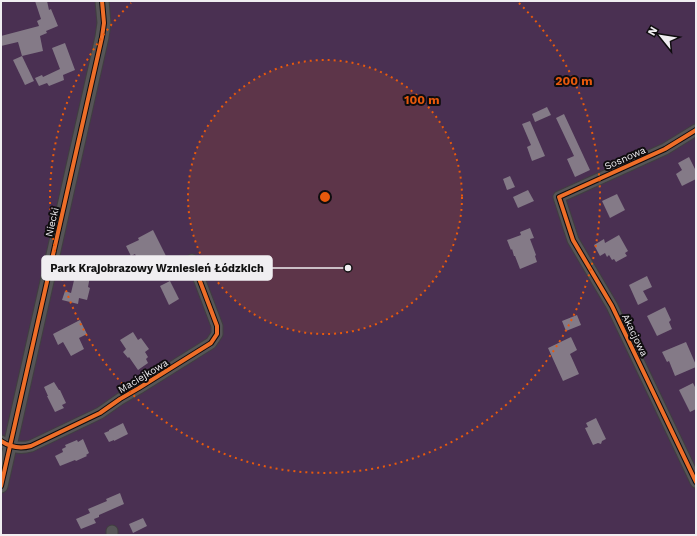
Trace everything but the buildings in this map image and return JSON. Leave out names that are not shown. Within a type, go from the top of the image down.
[{"type":"street","name":"Niecki","points":[[1,486],[5,443],[102,37],[104,23],[102,1]]},
{"type":"street","name":"Sosnowa","points":[[559,197],[665,148],[696,130]]},
{"type":"street","name":"Akacjowa","points":[[559,197],[573,240],[612,306],[696,482]]},
{"type":"street","name":"Maciejkowa","points":[[5,443],[19,447],[31,446],[100,413],[211,343],[217,334],[217,326],[192,260]]},
{"type":"shaded area","points":[[1,1],[696,1],[696,535],[1,535]]},
{"type":"cycle path","points":[[1,486],[102,37],[104,23],[102,1]]},
{"type":"cycle path","points":[[696,130],[665,149],[559,197],[573,240],[612,306],[696,482]]},
{"type":"cycle path","points":[[1,441],[15,447],[31,446],[100,413],[211,343],[217,334],[217,326],[192,260]]},
{"type":"place","name":"Park Krajobrazowy Wzniesień Łódzkich","points":[[348,268]]}]
